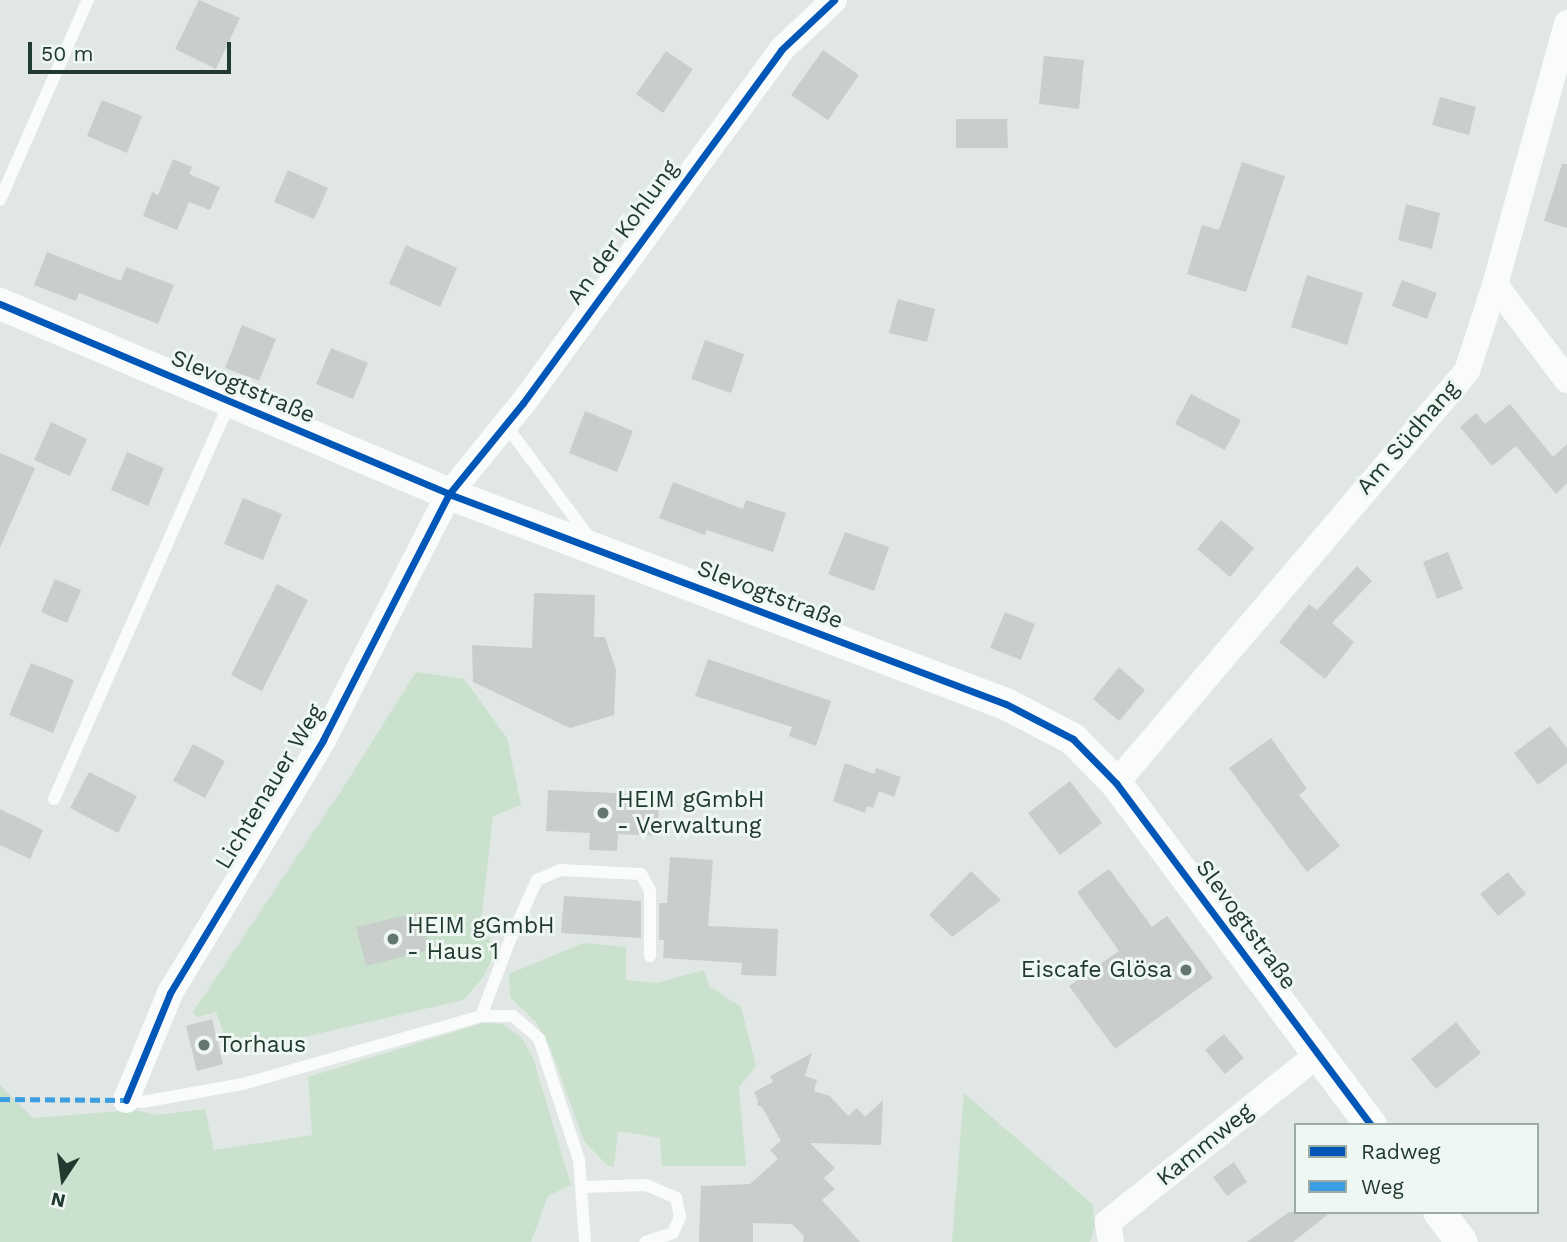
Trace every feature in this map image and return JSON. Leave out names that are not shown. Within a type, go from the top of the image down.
[{"type":"street","name":"An der Kohlung","points":[[449,494],[505,425],[781,50],[834,0]]},
{"type":"street","name":"Am Südhang","points":[[1116,783],[1466,371],[1495,285],[1567,23]]},
{"type":"street","points":[[1495,285],[1567,380]]},
{"type":"street","name":"Slevogtstraße","points":[[0,304],[449,494],[1006,704],[1073,739],[1116,783],[1369,1123]]},
{"type":"street","name":"Lichtenauer Weg","points":[[127,1100],[170,993],[324,740],[449,494]]},
{"type":"street","name":"Kammweg","points":[[1111,1242],[1108,1222],[1317,1055]]},
{"type":"street","points":[[1441,1214],[1462,1242]]},
{"type":"lane","points":[[0,201],[88,0]]},
{"type":"lane","points":[[54,799],[230,402]]},
{"type":"lane","points":[[505,425],[599,552]]},
{"type":"lane","points":[[481,1016],[537,880],[560,870],[641,874],[650,890],[650,956]]},
{"type":"lane","points":[[127,1100],[142,1102],[243,1084],[481,1016],[513,1016],[539,1039],[579,1160],[586,1242]]},
{"type":"lane","points":[[582,1187],[646,1185],[676,1198],[680,1217],[673,1233],[645,1242]]},
{"type":"green space","points":[[416,672],[464,679],[507,738],[521,805],[493,816],[481,922],[496,951],[482,979],[463,1000],[231,1054],[216,1012],[197,1017],[193,1012],[343,788]]},
{"type":"green space","points":[[583,943],[626,947],[626,980],[657,983],[704,970],[709,986],[741,1007],[756,1066],[739,1087],[746,1166],[662,1166],[660,1138],[618,1131],[614,1166],[608,1166],[584,1141],[550,1047],[536,1022],[510,997],[509,974]]},
{"type":"green space","points":[[483,1023],[502,1024],[521,1037],[533,1058],[571,1185],[548,1196],[531,1242],[0,1242],[0,1085],[33,1118],[134,1110],[157,1115],[205,1109],[214,1150],[312,1135],[308,1077]]},
{"type":"green space","points":[[964,1093],[1092,1204],[1095,1226],[1090,1242],[952,1242]]},
{"type":"building","points":[[199,0],[240,18],[216,69],[175,49]]},
{"type":"building","points":[[823,50],[859,75],[828,120],[791,95]]},
{"type":"building","points":[[666,51],[693,69],[663,113],[636,94]]},
{"type":"building","points":[[1044,56],[1084,60],[1079,109],[1039,104]]},
{"type":"building","points":[[1440,97],[1476,107],[1469,135],[1432,125]]},
{"type":"building","points":[[102,100],[142,116],[127,153],[87,136]]},
{"type":"building","points":[[956,119],[1007,119],[1008,148],[956,148]]},
{"type":"building","points":[[173,159],[192,167],[189,174],[220,187],[210,210],[189,202],[177,230],[143,216],[152,192],[158,195]]},
{"type":"building","points":[[1242,162],[1285,176],[1246,292],[1187,274],[1202,225],[1219,230]]},
{"type":"building","points":[[1562,164],[1567,164],[1567,228],[1544,221]]},
{"type":"building","points":[[288,170],[328,188],[314,219],[274,202]]},
{"type":"building","points":[[1406,204],[1440,213],[1432,249],[1398,240]]},
{"type":"building","points":[[406,245],[457,268],[440,307],[389,284]]},
{"type":"building","points":[[47,252],[121,281],[126,267],[174,285],[158,324],[79,293],[76,301],[34,285]]},
{"type":"building","points":[[1307,275],[1363,293],[1347,345],[1291,327]]},
{"type":"building","points":[[1402,280],[1437,293],[1427,319],[1392,306]]},
{"type":"building","points":[[898,299],[935,309],[927,342],[889,333]]},
{"type":"building","points":[[242,325],[276,339],[259,381],[225,368]]},
{"type":"building","points":[[705,340],[744,354],[731,393],[691,379]]},
{"type":"building","points":[[331,348],[368,363],[353,399],[316,384]]},
{"type":"building","points":[[1191,394],[1241,420],[1225,450],[1175,424]]},
{"type":"building","points":[[1510,404],[1553,457],[1567,444],[1567,483],[1556,494],[1516,446],[1492,466],[1460,427],[1476,413],[1485,424]]},
{"type":"building","points":[[585,411],[633,431],[617,472],[569,453]]},
{"type":"building","points":[[51,422],[87,439],[70,476],[34,460]]},
{"type":"building","points":[[127,452],[164,468],[148,506],[111,490]]},
{"type":"building","points":[[0,453],[35,468],[0,548]]},
{"type":"building","points":[[673,482],[743,509],[746,500],[786,513],[773,552],[707,530],[705,535],[659,518]]},
{"type":"building","points":[[243,498],[282,514],[263,560],[224,544]]},
{"type":"building","points":[[1221,520],[1254,548],[1230,577],[1197,549]]},
{"type":"building","points":[[845,532],[889,547],[874,591],[828,574]]},
{"type":"building","points":[[1448,552],[1463,589],[1437,599],[1423,562]]},
{"type":"building","points":[[1357,566],[1372,581],[1332,623],[1354,642],[1325,679],[1279,642],[1309,604],[1317,610]]},
{"type":"building","points":[[55,579],[81,590],[67,623],[41,612]]},
{"type":"building","points":[[277,584],[308,600],[262,691],[231,675]]},
{"type":"building","points":[[534,593],[595,595],[594,637],[605,637],[616,670],[614,715],[570,728],[473,682],[472,645],[532,648]]},
{"type":"building","points":[[1005,612],[1035,624],[1021,660],[990,648]]},
{"type":"building","points":[[708,659],[831,701],[816,746],[789,736],[792,727],[695,696]]},
{"type":"building","points":[[31,663],[74,680],[53,733],[9,715]]},
{"type":"building","points":[[1119,667],[1145,690],[1119,721],[1093,699]]},
{"type":"building","points":[[1550,726],[1567,748],[1567,763],[1538,785],[1514,753]]},
{"type":"building","points":[[1271,738],[1307,789],[1299,795],[1340,846],[1307,872],[1229,768]]},
{"type":"building","points":[[193,744],[225,761],[205,798],[173,781]]},
{"type":"building","points":[[845,763],[874,774],[876,768],[901,777],[894,797],[879,791],[873,808],[867,806],[865,813],[833,801]]},
{"type":"building","points":[[89,772],[137,796],[118,833],[70,808]]},
{"type":"building","points":[[1070,781],[1102,823],[1060,855],[1028,813]]},
{"type":"building","name":"HEIM gGmbH - Verwaltung","points":[[548,790],[659,795],[658,836],[618,834],[617,851],[589,850],[590,833],[546,831]]},
{"type":"building","points":[[0,809],[43,830],[30,859],[0,845]]},
{"type":"building","points":[[670,857],[713,860],[708,926],[778,929],[776,976],[741,975],[742,963],[663,958],[664,940],[659,940],[659,903],[667,903]]},
{"type":"building","points":[[1109,869],[1152,927],[1167,916],[1213,978],[1115,1049],[1069,986],[1119,951],[1077,892]]},
{"type":"building","points":[[971,871],[1001,900],[952,937],[929,915]]},
{"type":"building","points":[[1508,872],[1526,894],[1498,916],[1480,894]]},
{"type":"building","points":[[564,896],[641,901],[641,938],[561,933]]},
{"type":"building","name":"HEIM gGmbH - Haus 1","points":[[420,912],[430,950],[366,966],[356,927]]},
{"type":"building","name":"Torhaus","points":[[212,1019],[223,1064],[197,1071],[186,1026]]},
{"type":"building","points":[[1456,1022],[1481,1053],[1436,1089],[1411,1059]]},
{"type":"building","points":[[1224,1034],[1244,1058],[1225,1074],[1205,1050]]},
{"type":"building","points":[[812,1053],[805,1076],[817,1080],[814,1091],[830,1096],[848,1116],[857,1108],[865,1117],[883,1100],[881,1145],[810,1143],[835,1168],[824,1178],[835,1189],[822,1200],[860,1242],[803,1242],[804,1236],[792,1224],[753,1223],[753,1242],[699,1242],[701,1186],[750,1184],[778,1159],[770,1150],[781,1141],[762,1107],[757,1105],[754,1092],[773,1082],[770,1076]]},
{"type":"building","points":[[1234,1162],[1247,1182],[1227,1196],[1213,1177]]},
{"type":"building","points":[[1289,1212],[1328,1214],[1293,1242],[1247,1242]]},
{"type":"marked path","points":[[0,1099],[126,1100]]},
{"type":"cycle path","points":[[126,1100],[170,993],[323,740],[449,494],[523,403],[781,50],[834,0]]},
{"type":"cycle path","points":[[0,304],[449,494],[1006,704],[1073,739],[1116,783],[1370,1123]]},
{"type":"place","name":"HEIM gGmbH - Verwaltung","points":[[603,813]]},
{"type":"place","name":"HEIM gGmbH - Haus 1","points":[[393,939]]},
{"type":"place","name":"Eiscafe Glösa","points":[[1186,970]]},
{"type":"place","name":"Torhaus","points":[[204,1045]]}]
